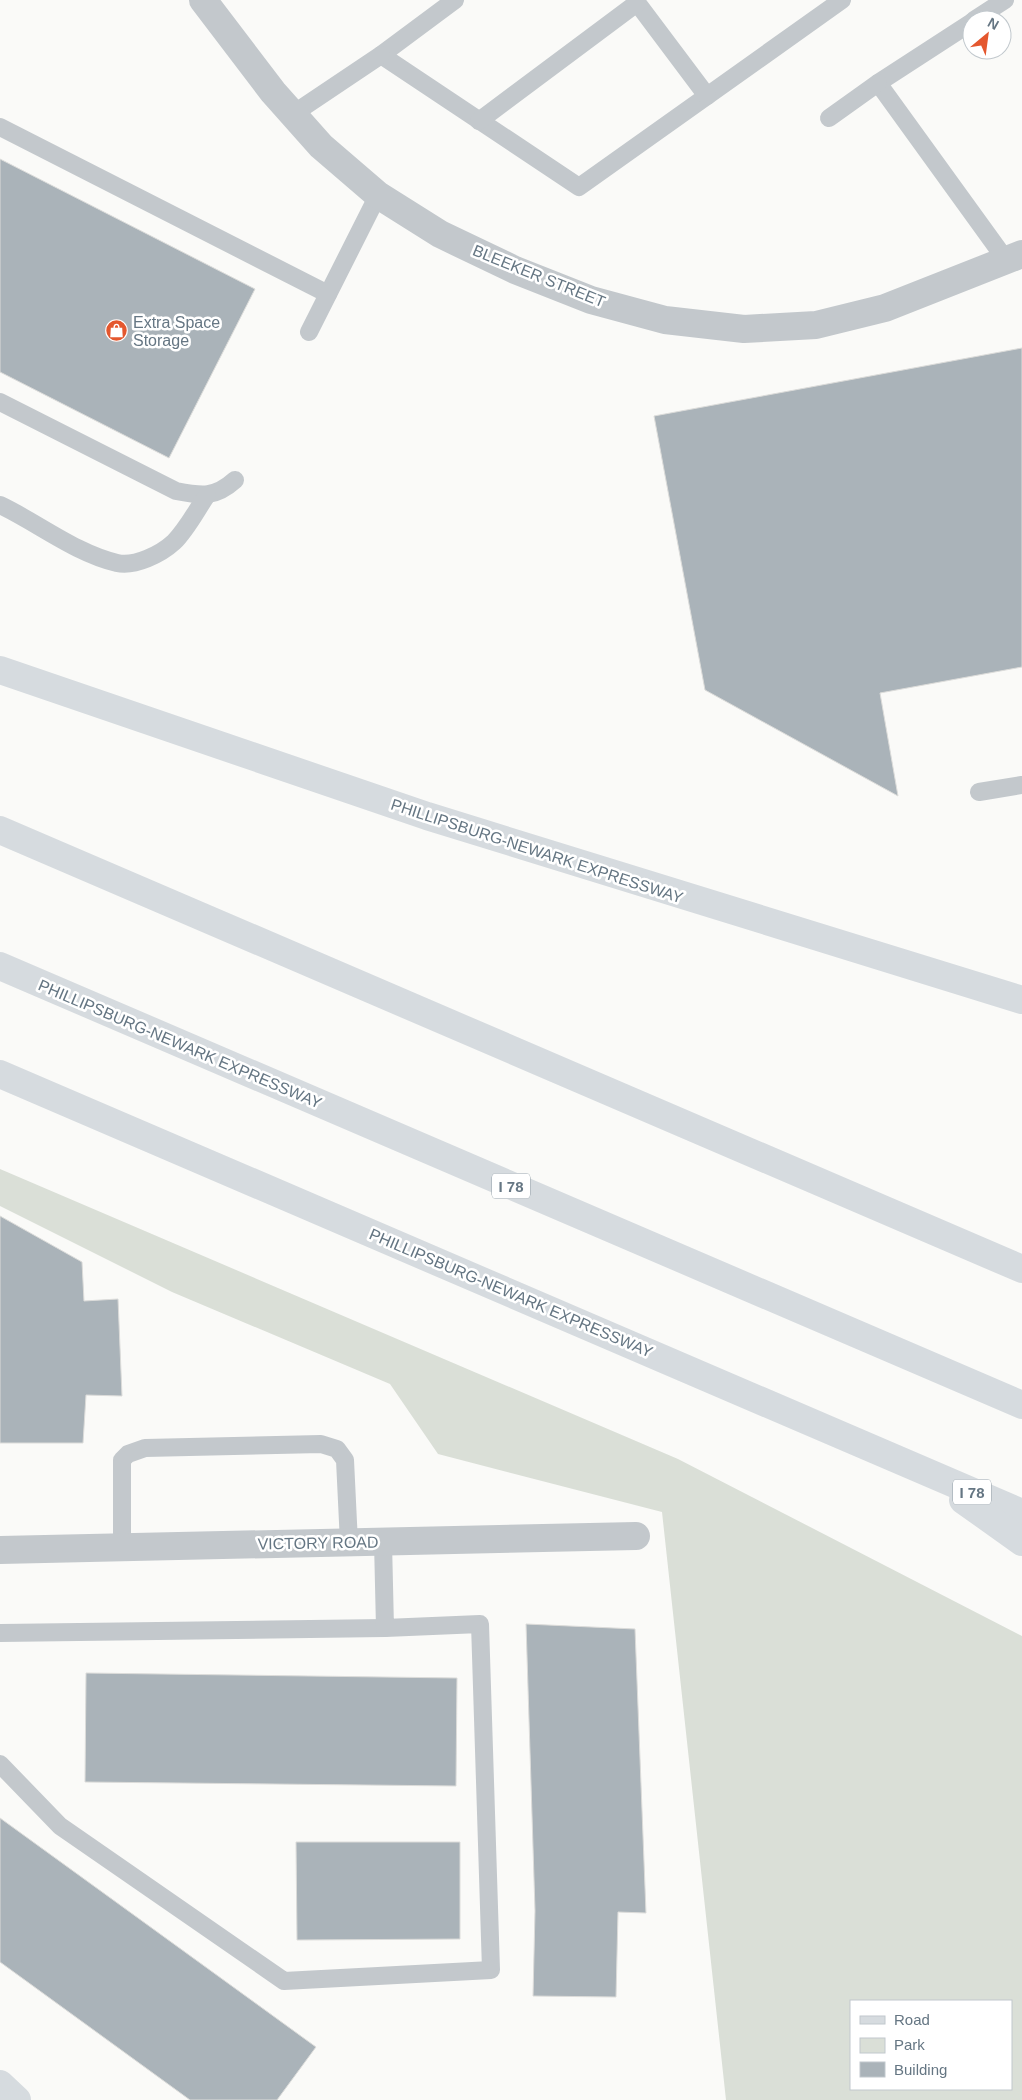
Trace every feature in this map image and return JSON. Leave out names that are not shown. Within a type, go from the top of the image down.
[{"type":"main road","name":"PHILLIPSBURG-NEWARK EXPRESSWAY","points":[[0,670],[436,819],[1022,1000]]},
{"type":"main road","points":[[0,830],[1022,1268]]},
{"type":"main road","name":"PHILLIPSBURG-NEWARK EXPRESSWAY","points":[[0,966],[1022,1405]]},
{"type":"main road","name":"PHILLIPSBURG-NEWARK EXPRESSWAY","points":[[0,1074],[1022,1513]]},
{"type":"main road","points":[[856,1197],[1022,1250]]},
{"type":"main road","points":[[921,1470],[1022,1542]]},
{"type":"main road","points":[[0,2084],[17,2100]]},
{"type":"street","name":"BLEEKER STREET","points":[[203,0],[273,92],[321,146],[378,194],[440,234],[515,270],[591,300],[665,320],[744,329],[816,326],[885,308],[1014,257]]},
{"type":"street","name":"VICTORY ROAD","points":[[0,1550],[636,1536]]},
{"type":"lane","points":[[293,114],[381,56],[454,0]]},
{"type":"lane","points":[[381,56],[578,187],[842,0]]},
{"type":"lane","points":[[990,10],[1005,0]]},
{"type":"lane","points":[[479,121],[636,2],[707,96]]},
{"type":"lane","points":[[829,118],[878,83],[962,28]]},
{"type":"lane","points":[[878,83],[1014,257]]},
{"type":"lane","points":[[0,126],[328,294]]},
{"type":"lane","points":[[309,332],[378,194]]},
{"type":"lane","points":[[0,402],[160,485],[176,491],[207,495],[222,492],[235,480]]},
{"type":"lane","points":[[0,505],[60,538],[119,563],[142,560],[172,544],[207,495]]},
{"type":"lane","points":[[979,792],[1022,785]]},
{"type":"lane","points":[[122,1548],[122,1460],[128,1454],[145,1448],[321,1444],[337,1449],[345,1460],[349,1543]]},
{"type":"lane","points":[[383,1542],[385,1628]]},
{"type":"lane","points":[[0,1633],[385,1628],[480,1624],[490,1970],[284,1981],[60,1826],[0,1764]]},
{"type":"green space","points":[[0,1169],[678,1459],[1022,1636],[1022,2100],[726,2100],[662,1512],[438,1454],[390,1384],[172,1292],[0,1206]]},
{"type":"building","name":"Extra Space Storage","points":[[0,159],[255,289],[169,458],[0,372]]},
{"type":"building","points":[[1022,348],[1022,667],[880,693],[898,796],[705,690],[654,416]]},
{"type":"building","points":[[0,1216],[82,1262],[84,1301],[118,1299],[122,1396],[86,1395],[83,1443],[0,1443]]},
{"type":"building","points":[[526,1624],[635,1629],[646,1913],[618,1912],[616,1997],[533,1996],[535,1911]]},
{"type":"building","points":[[86,1673],[457,1678],[456,1786],[85,1782]]},
{"type":"building","points":[[0,1818],[316,2047],[277,2100],[190,2100],[0,1962]]},
{"type":"building","points":[[296,1842],[460,1842],[460,1939],[297,1940]]},
{"type":"place","name":"Extra Space Storage","points":[[117,331]]}]
